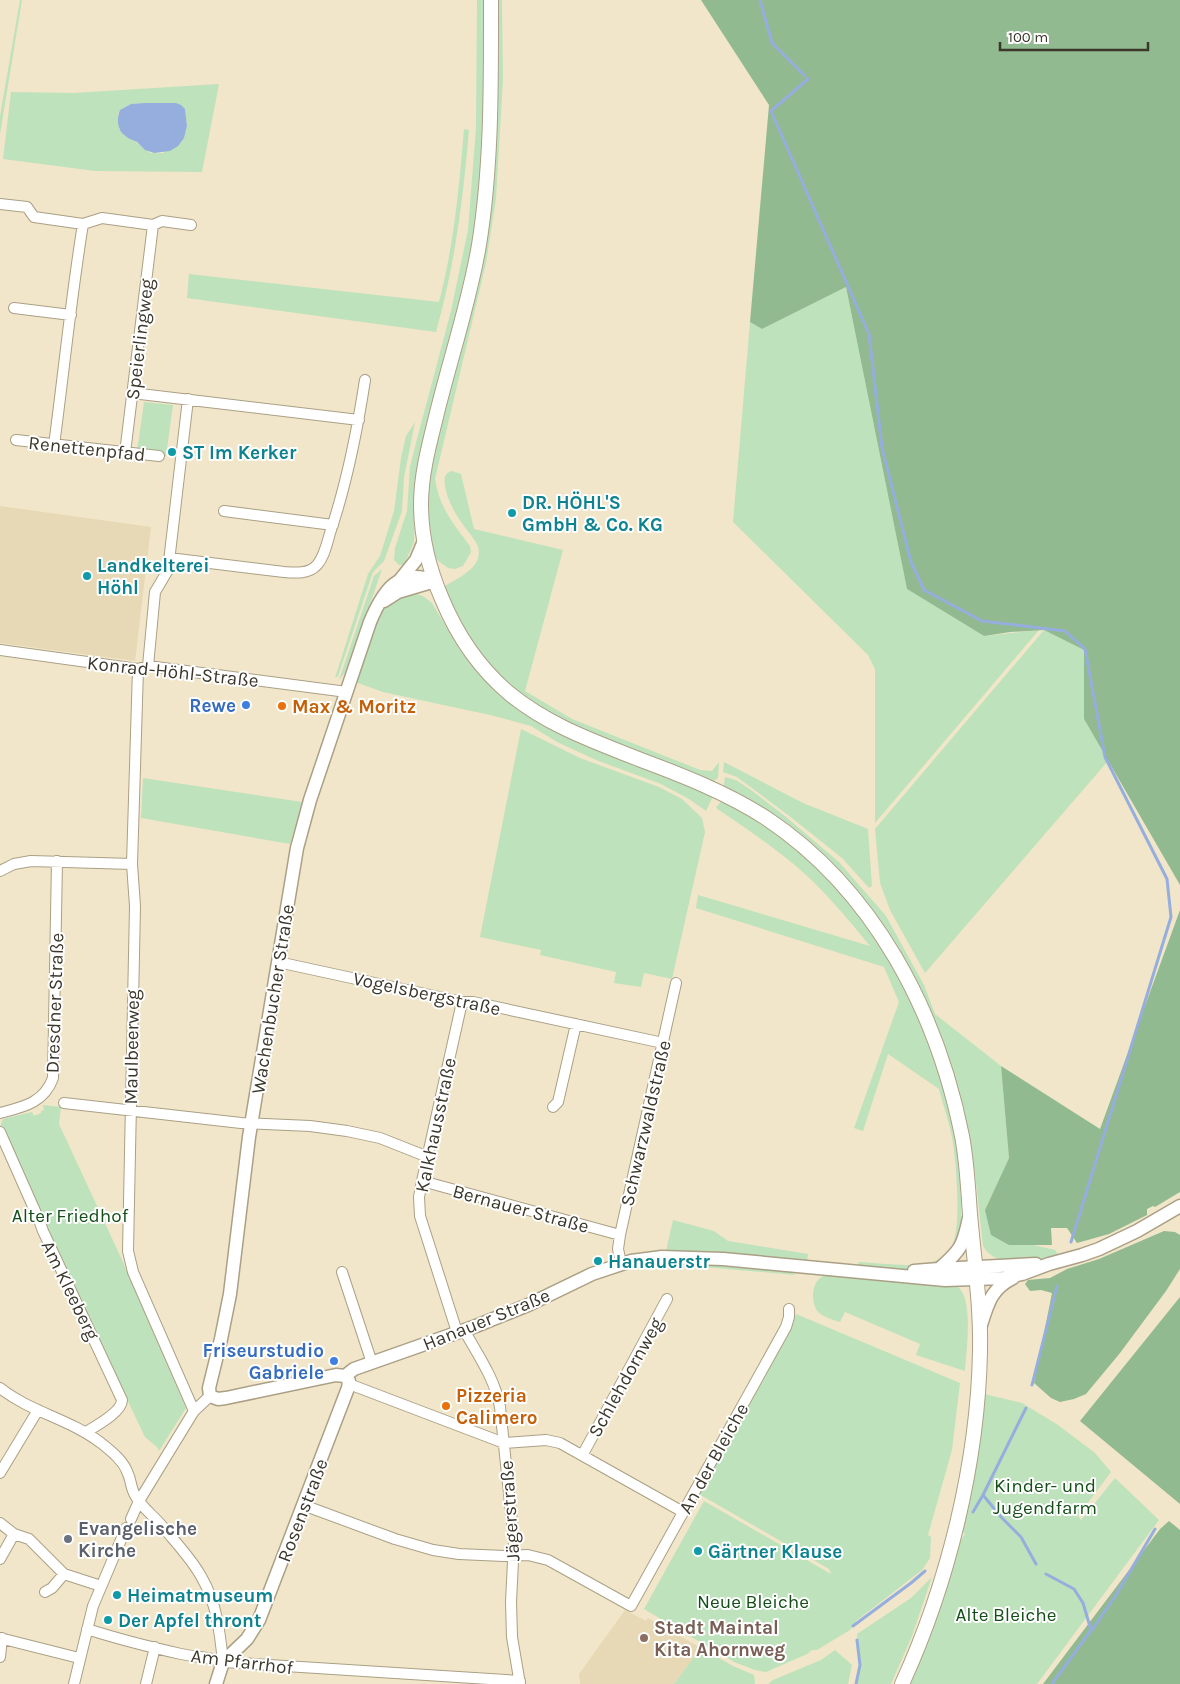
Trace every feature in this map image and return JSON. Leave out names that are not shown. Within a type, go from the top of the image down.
[{"type":"main road","points":[[491,0],[490,134],[485,202],[467,305],[428,450],[421,500],[424,541],[435,581],[453,622],[474,656],[501,686],[521,702],[570,731],[702,784],[749,808],[808,850],[842,883],[868,914],[906,975],[926,1018],[951,1089],[962,1136],[977,1273],[980,1330],[977,1399],[965,1488],[930,1611],[902,1684]]},
{"type":"street","points":[[0,204],[27,208],[34,217],[82,224],[102,218],[154,225],[162,221],[191,225]]},
{"type":"street","points":[[54,445],[82,224]]},
{"type":"street","name":"Speierlingweg","points":[[125,454],[154,225]]},
{"type":"street","points":[[14,308],[71,315]]},
{"type":"street","points":[[169,558],[284,572],[310,570],[320,561],[333,525],[351,462],[364,380]]},
{"type":"street","points":[[132,393],[359,420]]},
{"type":"street","name":"Maulbeerweg","points":[[188,400],[169,558],[166,572],[155,592],[143,667],[132,864],[135,900],[128,1242],[129,1260],[194,1411]]},
{"type":"street","name":"Renettenpfad","points":[[16,440],[125,454],[158,456]]},
{"type":"street","points":[[224,511],[333,525]]},
{"type":"street","name":"Wachenbucher Straße","points":[[210,1396],[208,1388],[222,1339],[230,1294],[252,1123],[302,826],[375,610],[381,598],[412,566],[424,541]]},
{"type":"street","points":[[399,581],[418,576],[435,581]]},
{"type":"street","points":[[375,610],[390,596],[398,592],[435,581]]},
{"type":"street","name":"Konrad-Höhl-Straße","points":[[0,650],[346,692]]},
{"type":"street","points":[[0,871],[14,864],[31,861],[132,864]]},
{"type":"street","name":"Dresdner Straße","points":[[0,1113],[35,1102],[46,1091],[52,1078],[57,861]]},
{"type":"street","name":"Vogelsbergstraße","points":[[278,962],[662,1043]]},
{"type":"street","name":"Schwarzwaldstraße","points":[[621,1264],[618,1249],[620,1235],[676,983]]},
{"type":"street","name":"Kalkhausstraße","points":[[462,1002],[418,1198],[419,1211],[460,1331],[496,1391],[500,1407],[504,1443]]},
{"type":"street","points":[[554,1107],[558,1102],[576,1024]]},
{"type":"street","points":[[64,1103],[241,1123],[310,1126],[356,1132],[380,1138],[428,1157]]},
{"type":"street","name":"Am Kleeberg","points":[[0,1132],[40,1220],[43,1231],[122,1400],[122,1404],[116,1412],[86,1432]]},
{"type":"street","name":"Bernauer Straße","points":[[422,1181],[620,1235]]},
{"type":"street","points":[[980,1330],[988,1303],[1001,1284],[1049,1264],[1082,1255],[1108,1245],[1137,1231],[1180,1206]]},
{"type":"street","points":[[940,1269],[954,1257],[964,1243],[970,1211]]},
{"type":"street","name":"Hanauer Straße","points":[[210,1396],[218,1399],[226,1398],[336,1375],[347,1380],[354,1369],[528,1305],[592,1274],[621,1264],[662,1257],[714,1258],[945,1280],[977,1273]]},
{"type":"street","points":[[977,1273],[1049,1264]]},
{"type":"street","name":"Hanauer Straße","points":[[891,1274],[940,1269],[977,1273]]},
{"type":"street","points":[[342,1272],[372,1363]]},
{"type":"street","points":[[977,1273],[1004,1278],[1022,1274]]},
{"type":"street","name":"Schlehdornweg","points":[[583,1454],[667,1299]]},
{"type":"street","name":"An der Bleiche","points":[[514,1555],[528,1555],[553,1562],[630,1606],[786,1327],[789,1309]]},
{"type":"street","name":"Jägerstraße","points":[[347,1380],[504,1443],[514,1541],[511,1626],[520,1682]]},
{"type":"street","name":"Rosenstraße","points":[[223,1662],[247,1639],[256,1627],[304,1505],[347,1380]]},
{"type":"street","points":[[0,1388],[17,1400],[86,1432],[100,1442],[123,1464],[129,1475],[133,1493],[186,1554],[202,1578],[214,1604],[223,1662],[216,1684]]},
{"type":"street","points":[[74,1684],[79,1658],[101,1586],[129,1524],[194,1411],[210,1396]]},
{"type":"street","points":[[0,1473],[38,1410]]},
{"type":"street","points":[[504,1443],[551,1440],[564,1445],[683,1512]]},
{"type":"street","points":[[304,1505],[400,1541],[428,1549],[459,1554],[514,1555]]},
{"type":"street","points":[[0,1523],[14,1534],[28,1539],[64,1574],[101,1586]]},
{"type":"street","points":[[0,1559],[14,1534]]},
{"type":"street","points":[[44,1592],[52,1588],[64,1574]]},
{"type":"street","name":"Am Pfarrhof","points":[[87,1629],[223,1662],[520,1682]]},
{"type":"street","points":[[0,1657],[1,1638],[79,1658]]},
{"type":"street","points":[[146,1684],[155,1647]]},
{"type":"shaded area","points":[[0,506],[151,527],[135,661],[0,643]]},
{"type":"shaded area","name":"Stadt Maintal Kita Ahornweg","points":[[625,1610],[646,1621],[648,1618],[701,1648],[674,1684],[580,1684],[579,1674]]},
{"type":"green space","points":[[20,0],[22,0],[0,134],[0,116]]},
{"type":"green space","points":[[477,0],[486,0],[484,128],[475,238],[415,519],[414,542],[404,565],[399,565],[394,560],[395,548],[407,511],[410,467],[451,311],[468,230],[476,128]]},
{"type":"green space","points":[[496,0],[502,0],[503,79],[496,198],[486,263],[435,479],[444,507],[470,546],[471,552],[463,566],[455,569],[448,568],[437,560],[433,547],[427,503],[429,471],[475,289]]},
{"type":"green space","points":[[701,0],[1180,0],[1180,885],[1084,719],[1084,650],[1044,630],[984,636],[907,589],[846,287],[762,329],[750,322],[769,105]]},
{"type":"green space","points":[[219,84],[202,172],[95,171],[3,159],[11,92],[73,93]],"holes":[[[176,103],[185,109],[187,126],[184,138],[163,153],[150,153],[119,129],[118,114],[120,110],[131,104]]]},
{"type":"green space","points":[[464,129],[469,130],[461,207],[443,307],[436,332],[187,298],[189,274],[439,302],[452,238]]},
{"type":"green space","points":[[846,287],[907,589],[984,636],[1039,630],[875,823],[875,669],[868,655],[733,522],[750,322],[762,329]]},
{"type":"green space","points":[[144,402],[173,405],[166,456],[137,452]]},
{"type":"green space","points":[[415,422],[404,477],[402,511],[384,561],[373,572],[338,676],[335,678],[368,574],[380,556],[394,511],[406,436]]},
{"type":"green space","points":[[452,471],[461,474],[474,529],[563,550],[525,691],[572,719],[700,770],[712,771],[719,762],[718,778],[711,783],[546,713],[503,683],[470,642],[443,587],[458,579],[473,567],[479,554],[476,543],[456,515],[448,498],[445,479],[447,473]]},
{"type":"green space","points":[[382,569],[348,669],[339,680],[374,576]]},
{"type":"green space","points":[[413,593],[423,596],[432,603],[460,650],[474,668],[504,698],[564,735],[588,747],[713,796],[706,811],[689,799],[661,784],[596,760],[557,742],[531,726],[490,715],[383,692],[355,682],[378,612],[391,600]]},
{"type":"green space","points":[[1044,630],[1084,650],[1084,719],[1108,761],[925,973],[890,910],[880,883],[875,829]]},
{"type":"green space","points":[[521,729],[580,758],[659,787],[682,799],[702,818],[705,832],[672,979],[644,973],[641,987],[614,983],[616,972],[540,955],[541,950],[480,937]]},
{"type":"green space","points":[[724,762],[803,803],[868,829],[872,886],[869,888],[842,858],[788,815],[737,777],[723,772]]},
{"type":"green space","points":[[725,777],[736,780],[751,790],[839,862],[886,916],[924,985],[935,1014],[1001,1066],[1009,1158],[985,1210],[1009,1245],[1033,1245],[1055,1250],[1059,1256],[1029,1262],[1007,1261],[997,1259],[989,1254],[983,1246],[975,1173],[967,1134],[943,1047],[857,895],[723,790]]},
{"type":"green space","points":[[143,778],[302,802],[290,844],[141,818]]},
{"type":"green space","points":[[722,800],[780,838],[816,867],[832,883],[862,918],[903,983],[934,1053],[954,1127],[959,1165],[960,1232],[948,1258],[938,1265],[903,1270],[857,1267],[859,1262],[909,1265],[929,1263],[941,1259],[949,1252],[956,1230],[957,1189],[954,1147],[939,1089],[888,1054],[863,1131],[854,1128],[899,1002],[884,967],[696,908],[698,895],[870,946],[807,876],[767,844],[716,808]]},
{"type":"green space","points":[[1180,910],[1180,1192],[1155,1207],[1147,1209],[1147,1215],[1109,1234],[1077,1243],[1067,1228],[1051,1228],[1052,1245],[1009,1245],[991,1235],[985,1210],[1009,1158],[1001,1066],[1100,1129]]},
{"type":"green space","name":"Alter Friedhof","points":[[43,1105],[61,1107],[59,1124],[123,1262],[186,1408],[159,1451],[145,1437],[49,1236],[0,1127],[3,1119],[32,1112],[34,1116],[41,1113],[44,1110]]},
{"type":"green space","points":[[673,1220],[714,1231],[728,1241],[808,1254],[807,1262],[666,1251]]},
{"type":"green space","points":[[1164,1231],[1175,1232],[1180,1235],[1180,1269],[1166,1291],[1120,1353],[1086,1394],[1060,1402],[1051,1398],[1034,1383],[1052,1293],[1041,1290],[1030,1291],[1025,1284],[1028,1280],[1050,1278],[1067,1269],[1099,1259]]},
{"type":"green space","points":[[676,1263],[724,1265],[792,1272],[795,1275],[704,1267],[676,1267]]},
{"type":"green space","points":[[832,1274],[947,1283],[957,1286],[963,1294],[968,1314],[965,1371],[916,1355],[920,1344],[845,1312],[840,1322],[820,1314],[814,1304],[815,1285],[820,1278]]},
{"type":"green space","points":[[1180,1297],[1180,1504],[1080,1421]]},
{"type":"green space","name":"Neue Bleiche","points":[[796,1314],[960,1383],[952,1450],[928,1535],[931,1537],[930,1558],[922,1570],[856,1621],[850,1630],[817,1650],[812,1650],[766,1672],[734,1662],[644,1609],[704,1501],[831,1574],[829,1569],[699,1494],[765,1377]]},
{"type":"green space","name":"Kinder- und Jugendfarm","points":[[984,1394],[1022,1403],[1058,1425],[1095,1453],[1111,1472],[1078,1516],[1081,1520],[1115,1478],[1159,1520],[1037,1684],[911,1684],[928,1639],[955,1547],[965,1534],[960,1529]]},
{"type":"green space","points":[[1169,1521],[1180,1530],[1180,1684],[1043,1684],[1160,1529]]},
{"type":"green space","name":"Alte Bleiche","points":[[932,1577],[912,1636],[891,1684],[857,1684],[861,1663],[857,1634],[911,1598]]},
{"type":"green space","points":[[701,1648],[733,1666],[754,1675],[755,1684],[674,1684]]},
{"type":"green space","points":[[835,1650],[852,1665],[848,1684],[768,1684],[773,1680],[821,1660]]},
{"type":"water","points":[[176,103],[185,109],[187,126],[184,138],[178,146],[170,151],[154,153],[145,150],[137,142],[122,133],[118,122],[120,110],[131,104]]},
{"type":"waterway","points":[[760,0],[772,43],[804,75]]},
{"type":"waterway","points":[[807,78],[771,111],[869,334],[882,448],[911,562],[924,590],[982,621],[1065,631],[1085,649],[1105,757],[1167,879],[1171,917],[1071,1242]]},
{"type":"waterway","points":[[1032,1385],[1057,1286]]},
{"type":"waterway","points":[[973,1512],[1026,1408]]},
{"type":"waterway","points":[[983,1495],[1021,1537],[1036,1564]]},
{"type":"waterway","points":[[1092,1630],[1116,1595],[1155,1529]]},
{"type":"waterway","points":[[853,1626],[925,1571]]},
{"type":"waterway","points":[[1046,1574],[1074,1589],[1083,1603],[1091,1630],[1052,1684]]},
{"type":"waterway","points":[[856,1684],[860,1665],[857,1640]]},
{"type":"place","name":"ST Im Kerker","points":[[172,452]]},
{"type":"place","name":"DR. HÖHL'S GmbH & Co. KG","points":[[512,513]]},
{"type":"place","name":"Landkelterei Höhl","points":[[87,576]]},
{"type":"place","name":"Rewe","points":[[246,705]]},
{"type":"place","name":"Max & Moritz","points":[[282,706]]},
{"type":"place","name":"Hanauerstr","points":[[598,1261]]},
{"type":"place","name":"Friseurstudio Gabriele","points":[[334,1361]]},
{"type":"place","name":"Pizzeria Calimero","points":[[446,1406]]},
{"type":"place","name":"Evangelische Kirche","points":[[68,1539]]},
{"type":"place","name":"Gärtner Klause","points":[[698,1551]]},
{"type":"place","name":"Heimatmuseum","points":[[117,1595]]},
{"type":"place","name":"Der Apfel thront","points":[[108,1620]]},
{"type":"place","name":"Stadt Maintal Kita Ahornweg","points":[[644,1638]]}]
